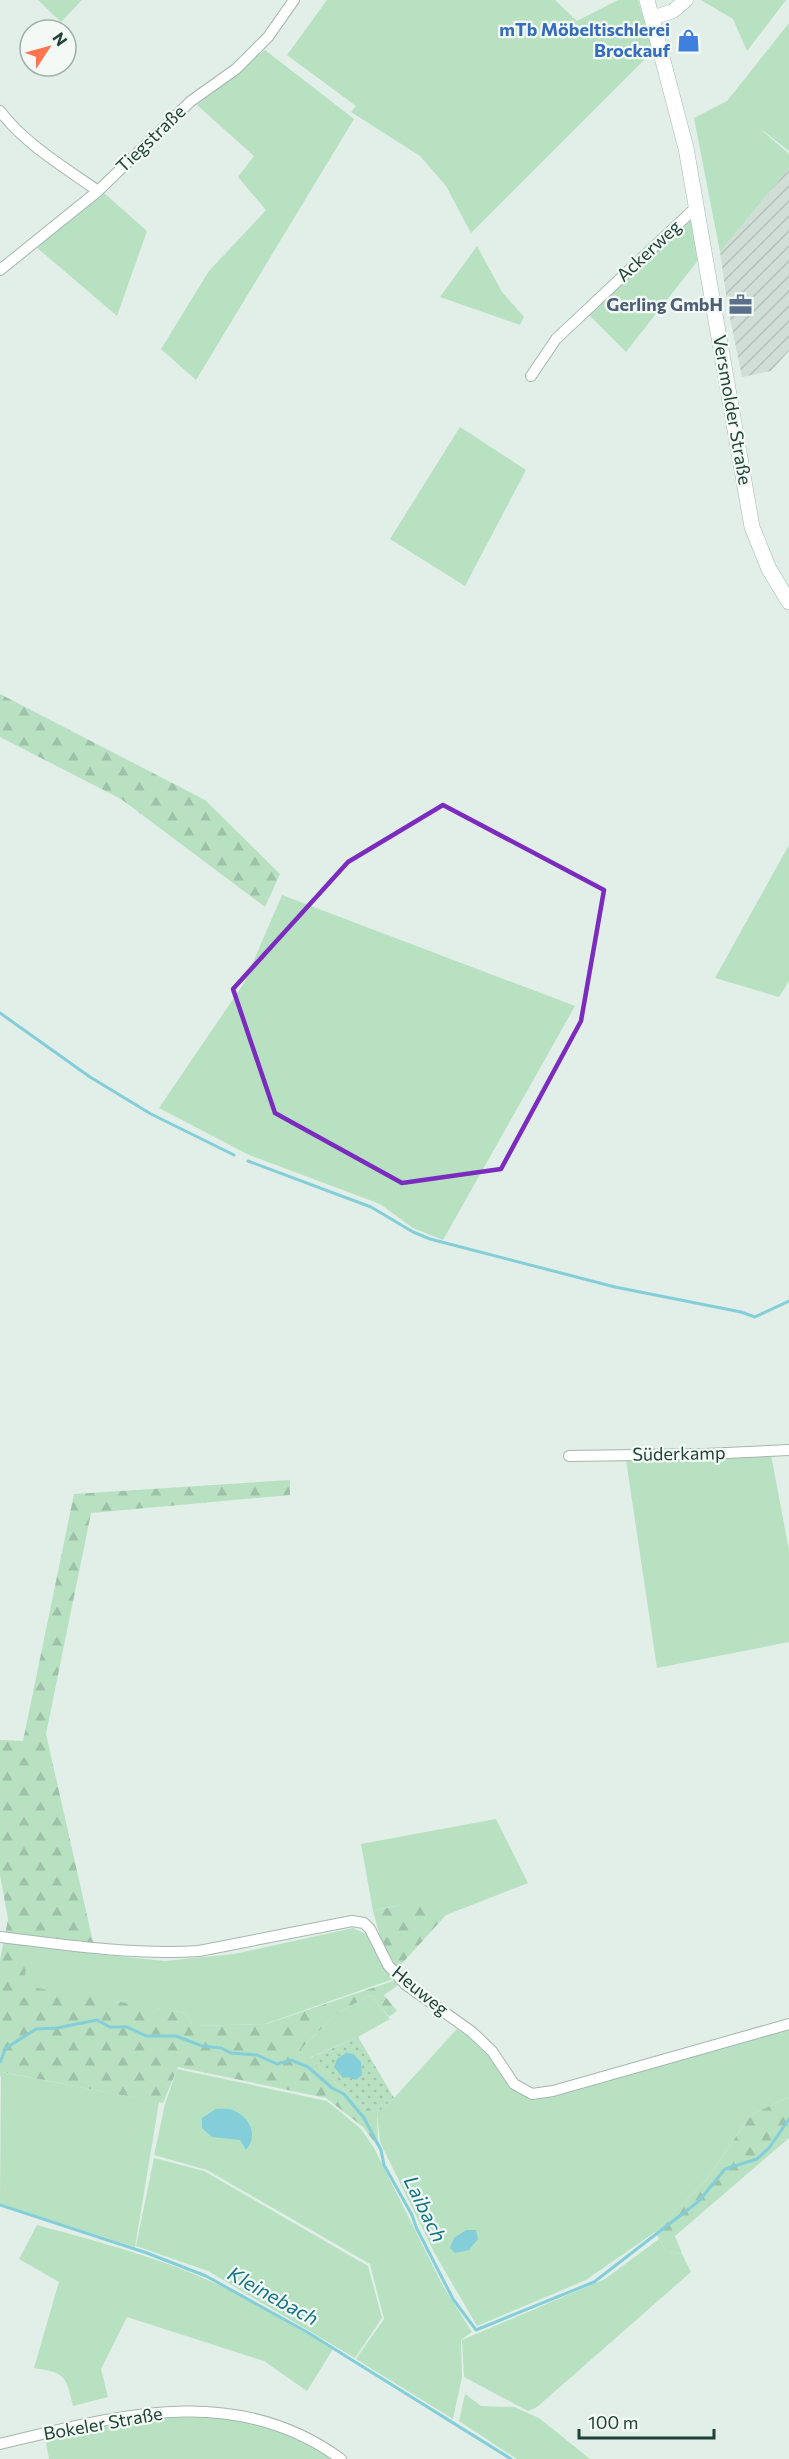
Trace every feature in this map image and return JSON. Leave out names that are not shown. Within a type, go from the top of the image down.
[{"type":"main road","name":"Versmolder Straße","points":[[647,0],[681,123],[752,527],[769,569],[789,602]]},
{"type":"street","name":"Tiegstraße","points":[[0,270],[98,191],[190,101],[236,69],[268,37],[294,0]]},
{"type":"street","points":[[652,18],[673,11],[686,0]]},
{"type":"street","points":[[0,111],[46,154],[98,191]]},
{"type":"street","name":"Ackerweg","points":[[531,376],[556,339],[692,211],[697,209]]},
{"type":"street","name":"Süderkamp","points":[[569,1456],[789,1450]]},
{"type":"street","name":"Heuweg","points":[[0,1937],[146,1952],[175,1952],[199,1951],[352,1921],[364,1923],[370,1929],[388,1965],[405,1984],[472,2032],[492,2051],[514,2084],[532,2094],[553,2091],[789,2024]]},
{"type":"street","name":"Bokeler Straße","points":[[0,2444],[150,2412],[222,2413],[257,2417],[292,2431],[341,2459]]},
{"type":"highlighted area","points":[[443,805],[604,890],[581,1021],[501,1169],[402,1183],[275,1113],[233,989],[348,862]]},
{"type":"shaded area","points":[[789,168],[789,351],[771,371],[742,377],[728,308],[720,252]]},
{"type":"green space","points":[[38,0],[82,0],[65,18],[57,18]]},
{"type":"green space","points":[[327,0],[555,0],[577,21],[618,0],[638,0],[653,51],[471,233],[446,186],[420,156],[351,112],[356,106],[287,55]]},
{"type":"green space","points":[[701,0],[786,0],[747,51],[733,19]]},
{"type":"green space","points":[[789,23],[789,151],[758,127],[789,154],[789,168],[720,252],[694,118],[727,101]]},
{"type":"green space","points":[[265,50],[354,119],[196,380],[161,349],[209,271],[266,210],[238,177],[254,156],[197,105]]},
{"type":"green space","points":[[104,193],[147,231],[117,316],[35,246]]},
{"type":"green space","points":[[691,220],[699,259],[626,352],[588,314]]},
{"type":"green space","points":[[477,246],[502,292],[524,317],[520,325],[440,297]]},
{"type":"green space","points":[[460,427],[526,470],[465,586],[390,539]]},
{"type":"green space","points":[[0,694],[205,800],[280,874],[265,907],[121,799],[0,737]]},
{"type":"green space","points":[[789,845],[789,981],[779,997],[715,978]]},
{"type":"green space","points":[[282,895],[575,1006],[443,1240],[413,1228],[380,1204],[249,1155],[159,1108],[244,983]]},
{"type":"green space","points":[[771,1455],[789,1550],[789,1642],[657,1668],[626,1460]]},
{"type":"green space","points":[[290,1480],[290,1495],[91,1513],[46,1734],[96,1955],[26,1947],[25,1986],[186,2013],[192,2026],[266,2024],[396,1980],[400,1984],[384,1995],[397,2011],[389,2017],[371,1995],[337,2013],[301,2049],[355,2102],[377,2113],[378,2147],[363,2127],[326,2098],[178,2067],[163,2103],[2,2072],[0,2077],[0,1960],[8,1919],[0,1875],[0,1740],[23,1741],[74,1494]]},
{"type":"green space","points":[[496,1819],[528,1883],[446,1915],[427,1907],[410,1904],[373,1911],[361,1844]]},
{"type":"green space","points":[[409,1903],[430,1906],[446,1915],[397,1969],[381,1940],[373,1911]]},
{"type":"green space","points":[[353,1928],[366,1934],[393,1979],[265,2024],[192,2026],[186,2013],[25,1987],[25,1947],[165,1961],[234,1954]]},
{"type":"green space","points":[[371,1995],[390,2019],[358,2037],[309,2058],[301,2049],[337,2013]]},
{"type":"green space","points":[[789,2027],[789,2097],[751,2115],[706,2180],[655,2232],[586,2280],[477,2326],[435,2254],[380,2142],[377,2113],[394,2098],[457,2029],[488,2052],[519,2092],[534,2100]]},
{"type":"green space","points":[[358,2037],[394,2098],[377,2113],[355,2102],[310,2058]]},
{"type":"green space","points":[[177,2069],[327,2101],[361,2129],[374,2148],[443,2286],[472,2332],[461,2340],[462,2377],[453,2419],[356,2359],[384,2319],[370,2264],[207,2170],[154,2155],[165,2104]]},
{"type":"green space","points":[[1,2072],[159,2102],[135,2247],[0,2204]]},
{"type":"green space","points":[[789,2097],[789,2138],[675,2236],[682,2254],[667,2252],[655,2232],[706,2180],[751,2115]]},
{"type":"green space","points":[[154,2158],[204,2171],[368,2266],[382,2318],[355,2358],[208,2271],[136,2246]]},
{"type":"green space","points":[[37,2225],[130,2251],[199,2276],[250,2300],[333,2349],[307,2391],[264,2361],[127,2317],[101,2369],[108,2397],[73,2406],[66,2382],[59,2374],[34,2368],[59,2282],[19,2259]]},
{"type":"green space","points":[[659,2239],[667,2252],[682,2254],[691,2272],[537,2407],[528,2411],[464,2377],[462,2340],[605,2279]]},
{"type":"green space","points":[[465,2394],[481,2406],[514,2407],[539,2418],[590,2459],[517,2459],[459,2421]]},
{"type":"green space","points":[[223,2417],[258,2422],[290,2434],[334,2459],[49,2459],[45,2438],[142,2418]]},
{"type":"water","points":[[346,2053],[353,2054],[361,2062],[362,2075],[356,2080],[343,2078],[334,2067],[337,2059]]},
{"type":"water","points":[[216,2109],[233,2110],[241,2114],[249,2123],[252,2139],[246,2150],[240,2140],[212,2137],[202,2128],[202,2118]]},
{"type":"water","points":[[466,2230],[476,2230],[478,2239],[469,2250],[455,2253],[450,2248],[454,2238]]},
{"type":"waterway","points":[[0,1013],[90,1077],[151,1114],[234,1155]]},
{"type":"waterway","points":[[248,1161],[371,1207],[413,1232],[430,1239],[615,1287],[741,1312],[755,1317],[789,1301]]},
{"type":"waterway","name":"Laibach","points":[[0,2062],[6,2048],[36,2029],[57,2028],[97,2020],[110,2027],[127,2027],[146,2036],[176,2036],[202,2046],[221,2048],[231,2053],[257,2055],[277,2064],[291,2060],[308,2067],[332,2088],[344,2094],[364,2118],[381,2150],[384,2165],[412,2215],[453,2299],[476,2330],[594,2282],[699,2201],[725,2169],[757,2159],[769,2148],[789,2119]]},
{"type":"waterway","name":"Kleinebach","points":[[0,2205],[147,2253],[206,2276],[307,2332],[511,2459]]},
{"type":"place","name":"mTb Möbeltischlerei Brockauf","points":[[688,40]]},
{"type":"place","name":"Gerling GmbH","points":[[741,305]]}]
